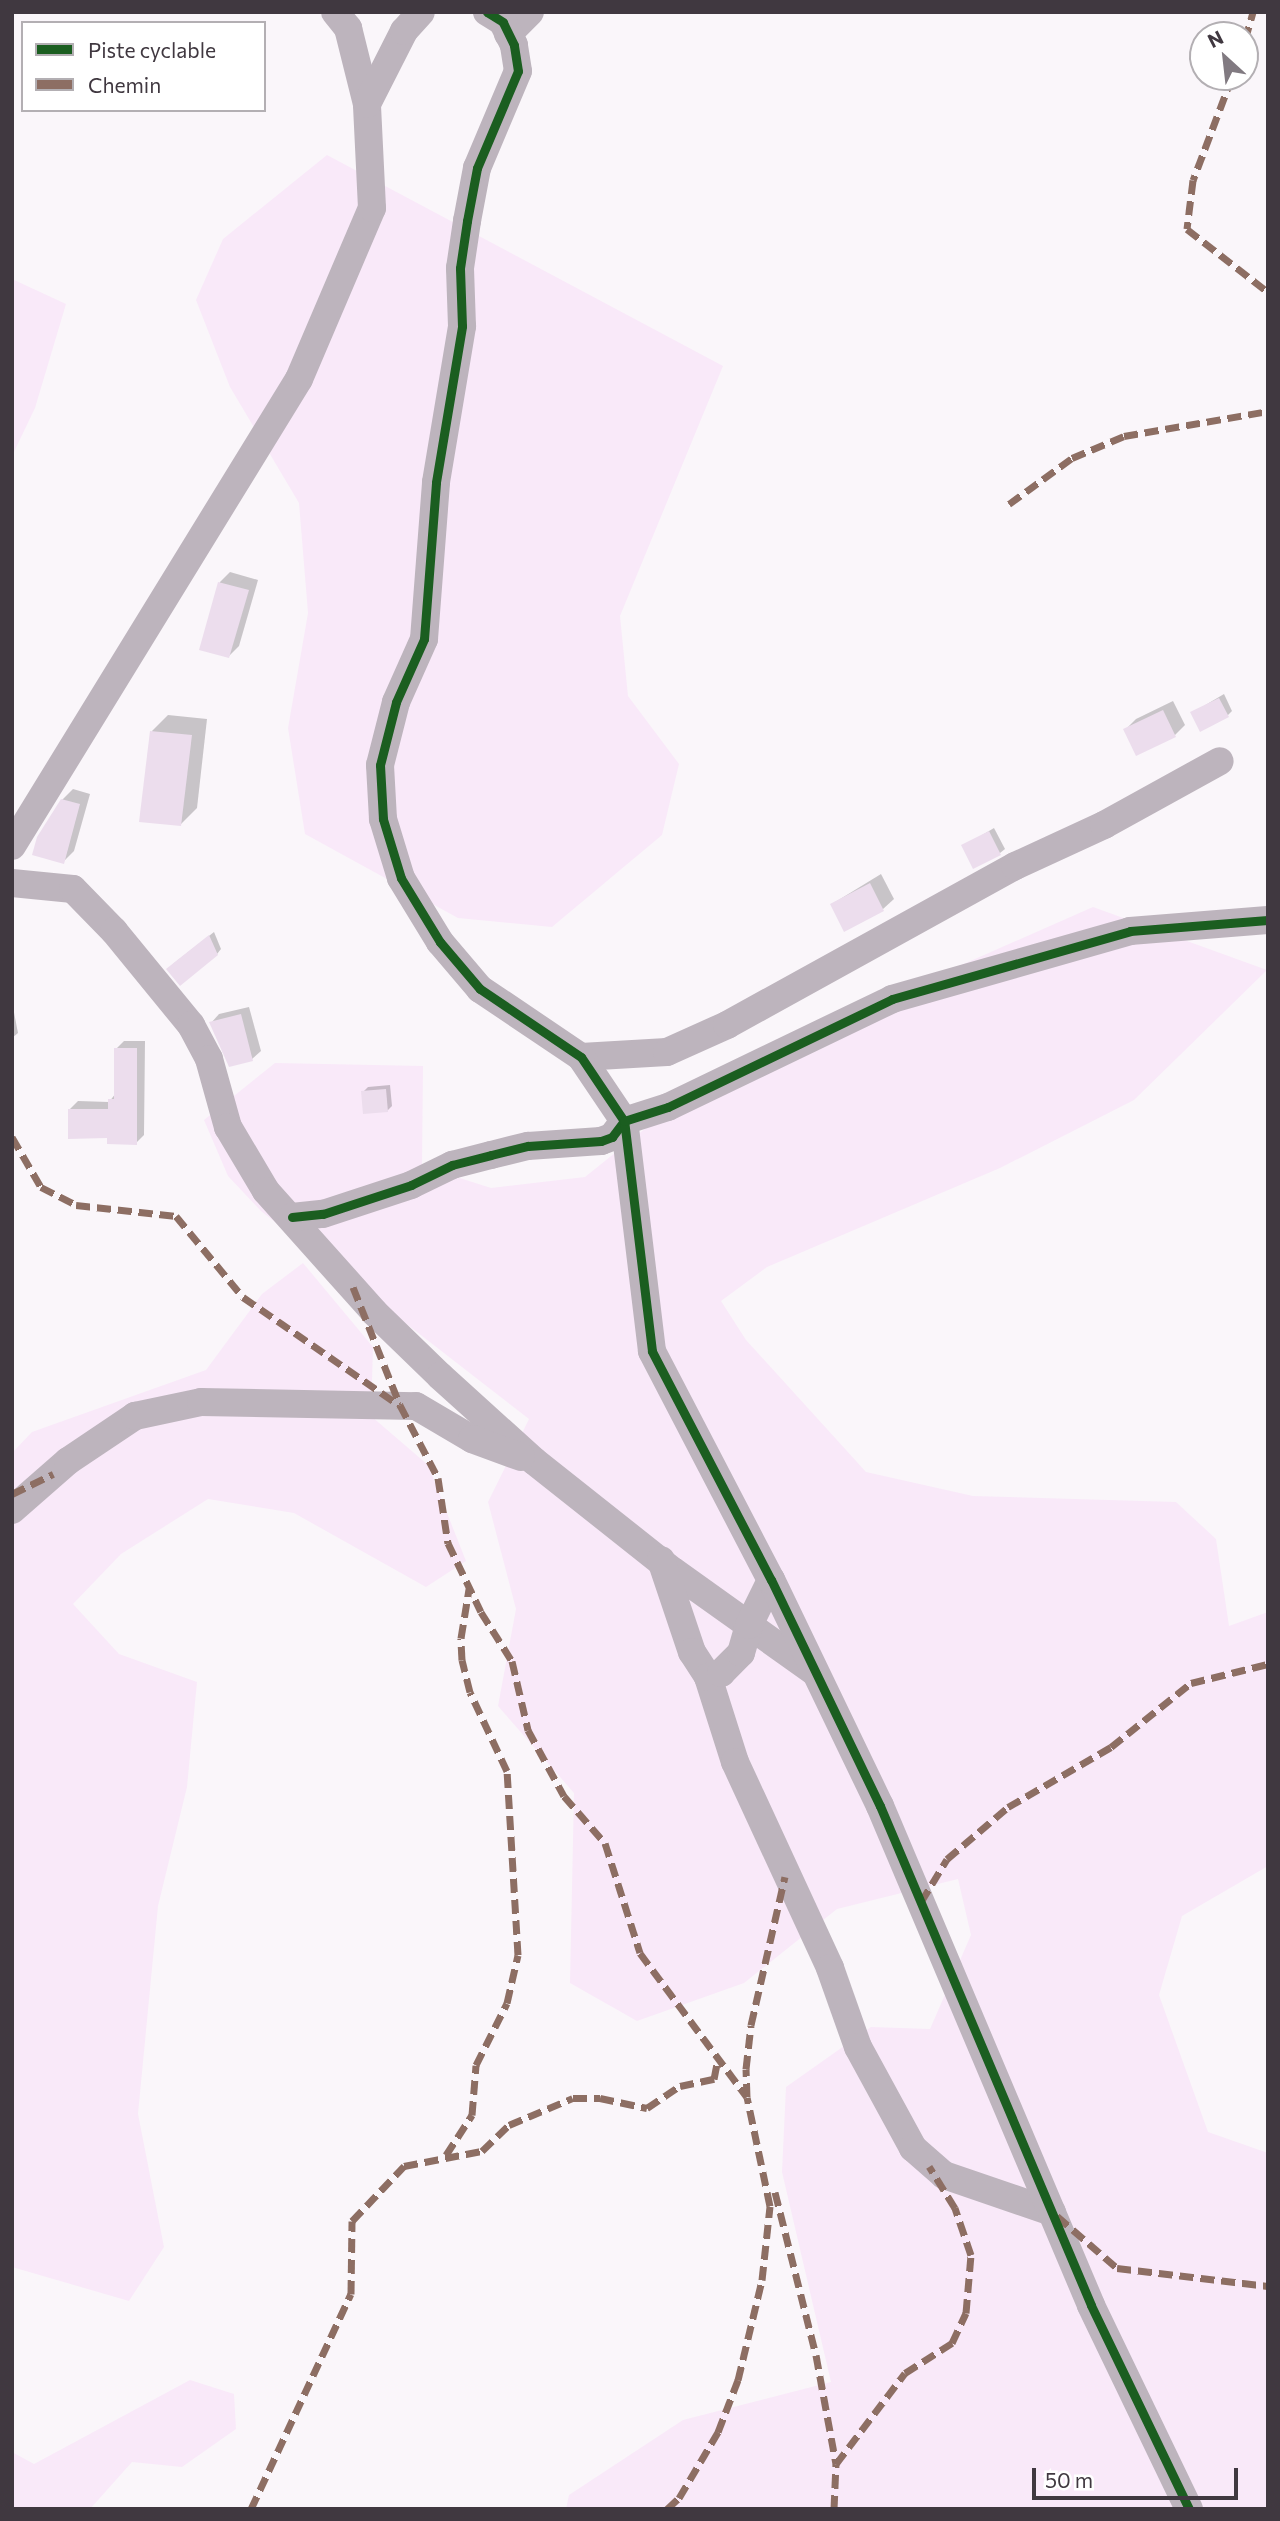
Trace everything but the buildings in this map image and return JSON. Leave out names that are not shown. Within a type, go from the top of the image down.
[{"type":"street","points":[[12,846],[299,379],[372,208],[368,104],[348,28],[335,12]]},
{"type":"street","points":[[368,104],[404,31],[421,12]]},
{"type":"street","points":[[488,12],[503,22],[518,71],[477,168],[467,221],[460,268],[462,326],[436,482],[424,639],[396,702],[380,765],[383,819],[401,878],[448,951],[480,989],[581,1057],[624,1121],[652,1351],[771,1580],[880,1806],[1091,2305],[1189,2509]]},
{"type":"street","points":[[508,34],[530,12]]},
{"type":"street","points":[[581,1057],[667,1052],[727,1025],[1014,866],[1104,825],[1220,761]]},
{"type":"street","points":[[12,883],[73,889],[114,931],[191,1025],[209,1059],[228,1128],[266,1191],[374,1312],[534,1461],[661,1560],[815,1672]]},
{"type":"street","points":[[292,1217],[323,1214],[411,1185],[452,1165],[516,1149],[601,1141],[612,1137],[624,1121],[668,1107],[892,999],[1130,931],[1268,920]]},
{"type":"street","points":[[12,1510],[68,1461],[135,1416],[201,1402],[416,1406],[472,1439],[534,1461]]},
{"type":"street","points":[[661,1560],[692,1652],[708,1677],[734,1762],[830,1968],[858,2047],[913,2148],[944,2175],[1052,2212]]},
{"type":"street","points":[[708,1677],[721,1673],[741,1653],[749,1625],[771,1580]]},
{"type":"shaded area","points":[[327,155],[723,366],[620,616],[628,696],[679,764],[662,835],[552,927],[458,918],[305,834],[288,728],[308,613],[299,503],[230,387],[196,300],[223,239]]},
{"type":"shaded area","points":[[12,279],[66,304],[35,408],[12,456]]},
{"type":"shaded area","points":[[1093,907],[1267,970],[1134,1100],[1000,1168],[767,1267],[721,1301],[746,1340],[866,1472],[973,1496],[1176,1502],[1216,1539],[1229,1626],[1268,1612],[1268,1866],[1182,1916],[1159,1995],[1208,2132],[1268,2153],[1268,2509],[566,2509],[569,2495],[683,2420],[831,2382],[782,2172],[786,2087],[871,2027],[930,2029],[971,1935],[958,1879],[837,1909],[744,1983],[637,2021],[570,1983],[574,1793],[498,1706],[516,1609],[488,1502],[529,1419],[261,1211],[228,1176],[204,1120],[275,1063],[423,1066],[422,1166],[491,1188],[585,1177],[712,1075]]},
{"type":"shaded area","points":[[303,1263],[373,1347],[371,1416],[428,1465],[466,1561],[426,1587],[294,1513],[208,1499],[121,1554],[73,1604],[119,1654],[197,1682],[187,1787],[158,1906],[138,2114],[164,2247],[129,2301],[12,2267],[12,1453],[32,1432],[206,1370],[262,1294]]},
{"type":"shaded area","points":[[190,2380],[234,2394],[236,2429],[182,2467],[132,2462],[90,2509],[12,2509],[12,2452],[34,2464]]},
{"type":"marked path","points":[[1250,21],[1253,12]]},
{"type":"marked path","points":[[1227,91],[1193,180],[1187,229],[1268,292]]},
{"type":"marked path","points":[[1009,504],[1072,458],[1124,436],[1268,411]]},
{"type":"marked path","points":[[12,1137],[41,1187],[76,1205],[176,1216],[243,1297],[399,1405]]},
{"type":"marked path","points":[[353,1287],[400,1405],[438,1478],[448,1543],[481,1612],[512,1661],[528,1730],[564,1796],[605,1843],[640,1953],[747,2097]]},
{"type":"marked path","points":[[12,1494],[53,1474]]},
{"type":"marked path","points":[[446,2155],[472,2115],[476,2065],[507,2003],[518,1955],[507,1771],[470,1692],[462,1660],[461,1638],[469,1589]]},
{"type":"marked path","points":[[921,1902],[947,1859],[1008,1807],[1111,1747],[1191,1683],[1268,1664]]},
{"type":"marked path","points":[[667,2509],[679,2498],[718,2432],[738,2380],[762,2280],[770,2206],[747,2097],[746,2069],[751,2025],[785,1877]]},
{"type":"marked path","points":[[251,2509],[351,2294],[352,2221],[404,2166],[482,2151],[509,2125],[573,2098],[600,2098],[647,2108],[680,2086],[714,2079],[718,2058]]},
{"type":"marked path","points":[[834,2509],[836,2464],[905,2373],[952,2343],[966,2313],[971,2255],[955,2208],[929,2166]]},
{"type":"marked path","points":[[775,2192],[816,2355],[836,2464]]},
{"type":"marked path","points":[[1057,2216],[1117,2268],[1268,2286]]},
{"type":"cycle path","points":[[292,1217],[323,1214],[411,1185],[452,1165],[491,1155],[528,1146],[601,1141],[612,1137],[624,1121],[581,1057],[480,989],[440,942],[401,878],[383,819],[380,765],[396,702],[424,639],[436,482],[462,326],[460,268],[467,221],[477,168],[518,71],[514,45],[503,22],[487,12]]},
{"type":"cycle path","points":[[1189,2509],[1091,2305],[880,1806],[771,1580],[652,1351],[624,1121],[668,1107],[892,999],[1130,931],[1268,920]]}]
